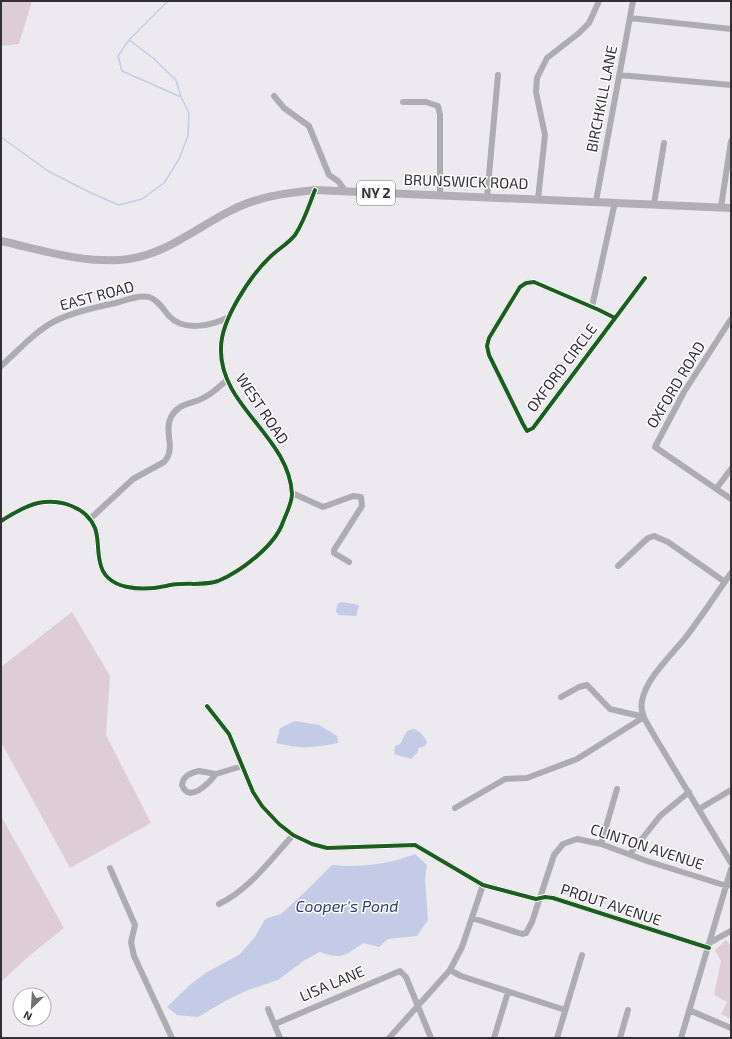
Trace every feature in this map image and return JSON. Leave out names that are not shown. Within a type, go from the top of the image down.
[{"type":"main road","name":"BRUNSWICK ROAD","points":[[1,241],[78,257],[100,260],[130,259],[163,249],[179,242],[212,220],[252,202],[274,195],[314,190],[487,196],[731,208]]},
{"type":"street","points":[[538,199],[545,135],[536,92],[538,74],[547,58],[579,33],[589,23],[599,1]]},
{"type":"street","name":"BIRCHKILL LANE","points":[[596,201],[633,1]]},
{"type":"street","points":[[630,18],[731,29]]},
{"type":"street","points":[[619,75],[731,85]]},
{"type":"street","points":[[487,196],[498,76]]},
{"type":"street","points":[[274,96],[284,108],[309,126],[329,175],[338,181],[346,192]]},
{"type":"street","points":[[403,102],[426,102],[438,106],[440,122],[440,194]]},
{"type":"street","points":[[721,207],[731,141]]},
{"type":"street","points":[[654,204],[664,143]]},
{"type":"street","name":"WEST ROAD","points":[[292,493],[284,467],[278,454],[234,394],[227,380],[223,369],[220,348],[223,333],[229,317],[258,270],[269,258],[288,244],[295,234],[314,190]]},
{"type":"street","name":"OXFORD CIRCLE","points":[[592,306],[615,202]]},
{"type":"street","name":"OXFORD CIRCLE","points":[[615,318],[592,306],[534,282],[526,283],[520,287],[489,338],[487,346],[489,355],[522,424],[528,431],[533,428],[645,278]]},
{"type":"street","name":"EAST ROAD","points":[[1,366],[27,342],[56,321],[104,305],[146,297],[156,300],[172,319],[187,326],[212,324],[229,317]]},
{"type":"street","name":"OXFORD ROAD","points":[[731,319],[684,392],[655,445],[658,449],[731,499]]},
{"type":"street","points":[[90,519],[133,479],[164,462],[168,458],[171,444],[168,424],[176,409],[206,396],[227,380]]},
{"type":"street","points":[[716,489],[731,469]]},
{"type":"street","points":[[1,522],[31,505],[51,502],[72,506],[90,519],[97,537],[100,564],[109,577],[118,584],[130,589],[143,590],[175,584],[206,583],[224,578],[269,546],[282,527],[292,493],[323,507],[353,496],[361,497],[362,506],[334,550],[334,553],[349,562]]},
{"type":"street","points":[[618,566],[648,538],[654,536],[668,542],[725,582]]},
{"type":"street","points":[[731,573],[688,634],[649,682],[642,700],[641,710],[644,718],[731,861]]},
{"type":"street","points":[[562,698],[579,687],[587,686],[610,709],[644,718]]},
{"type":"street","name":"PROUT AVENUE","points":[[207,706],[229,734],[253,792],[262,806],[279,824],[293,835],[312,844],[327,848],[415,845],[483,885],[524,897],[553,898],[710,945]]},
{"type":"street","points":[[455,808],[505,779],[527,778],[578,759],[644,718]]},
{"type":"street","points":[[216,774],[205,771],[192,773],[184,780],[183,787],[188,792],[194,792],[203,788],[216,774],[242,766]]},
{"type":"street","points":[[601,844],[617,789]]},
{"type":"street","points":[[699,809],[731,790]]},
{"type":"street","points":[[630,854],[660,816],[689,792]]},
{"type":"street","points":[[220,904],[232,898],[242,889],[293,835]]},
{"type":"street","name":"CLINTON AVENUE","points":[[472,918],[524,934],[528,932],[547,874],[560,847],[567,842],[577,839],[601,844],[727,886]]},
{"type":"street","points":[[110,868],[135,925],[131,945],[134,956],[172,1038]]},
{"type":"street","points":[[681,1038],[710,945],[731,869]]},
{"type":"street","points":[[389,1038],[450,970],[459,955],[483,885]]},
{"type":"street","points":[[710,945],[731,931]]},
{"type":"street","points":[[557,1038],[582,955]]},
{"type":"street","points":[[450,970],[461,976],[566,1010]]},
{"type":"street","name":"LISA LANE","points":[[275,1024],[400,971],[406,977],[418,1005]]},
{"type":"street","points":[[494,1038],[508,992]]},
{"type":"street","points":[[418,1005],[431,1038]]},
{"type":"street","points":[[268,1010],[280,1038]]},
{"type":"street","points":[[620,1038],[628,1010]]},
{"type":"street","points":[[689,1010],[731,1028]]},
{"type":"shaded area","points":[[1,1],[32,1],[19,44],[1,46]]},
{"type":"shaded area","points":[[72,612],[110,676],[106,735],[151,823],[70,868],[1,742],[1,667]]},
{"type":"shaded area","points":[[1,816],[64,928],[29,956],[2,981]]},
{"type":"shaded area","points":[[726,940],[731,946],[731,1019],[721,1014],[727,1002],[714,995],[721,961],[715,950]]},
{"type":"water","points":[[341,602],[356,604],[359,606],[356,616],[339,615],[336,612],[337,605]]},
{"type":"water","points":[[295,721],[319,725],[337,736],[338,743],[307,747],[276,743],[280,728]]},
{"type":"water","points":[[413,729],[419,732],[427,742],[425,746],[419,748],[417,753],[411,759],[394,754],[395,746],[400,744],[407,731]]},
{"type":"water","name":"Cooper's Pond","points":[[415,854],[427,865],[425,879],[428,920],[417,936],[388,939],[379,947],[363,943],[347,954],[338,956],[320,952],[305,960],[278,980],[248,990],[198,1017],[177,1015],[167,1007],[192,983],[207,972],[239,955],[255,937],[265,919],[281,914],[332,865],[353,866],[385,863]]},
{"type":"waterway","points":[[1,137],[48,171],[89,192],[119,205],[142,199],[164,183],[179,159],[188,136],[189,113],[181,97],[122,71],[118,56],[129,40],[168,1]]},
{"type":"waterway","points":[[129,40],[153,58],[176,80],[181,97]]},
{"type":"cycle path","points":[[1,521],[23,508],[38,503],[63,503],[79,509],[91,520],[95,528],[99,558],[103,572],[109,579],[126,587],[157,588],[179,584],[212,583],[227,577],[246,565],[265,549],[279,531],[290,505],[292,494],[288,473],[268,438],[231,387],[223,369],[221,348],[222,337],[231,312],[254,275],[273,254],[295,235],[301,225],[315,190]]},
{"type":"cycle path","points":[[615,318],[534,282],[526,283],[520,287],[489,338],[487,346],[489,355],[527,431],[533,428],[645,278]]},
{"type":"cycle path","points":[[207,706],[229,734],[253,792],[262,806],[279,824],[293,835],[312,844],[327,848],[415,845],[483,885],[536,899],[545,897],[553,898],[709,948]]}]
